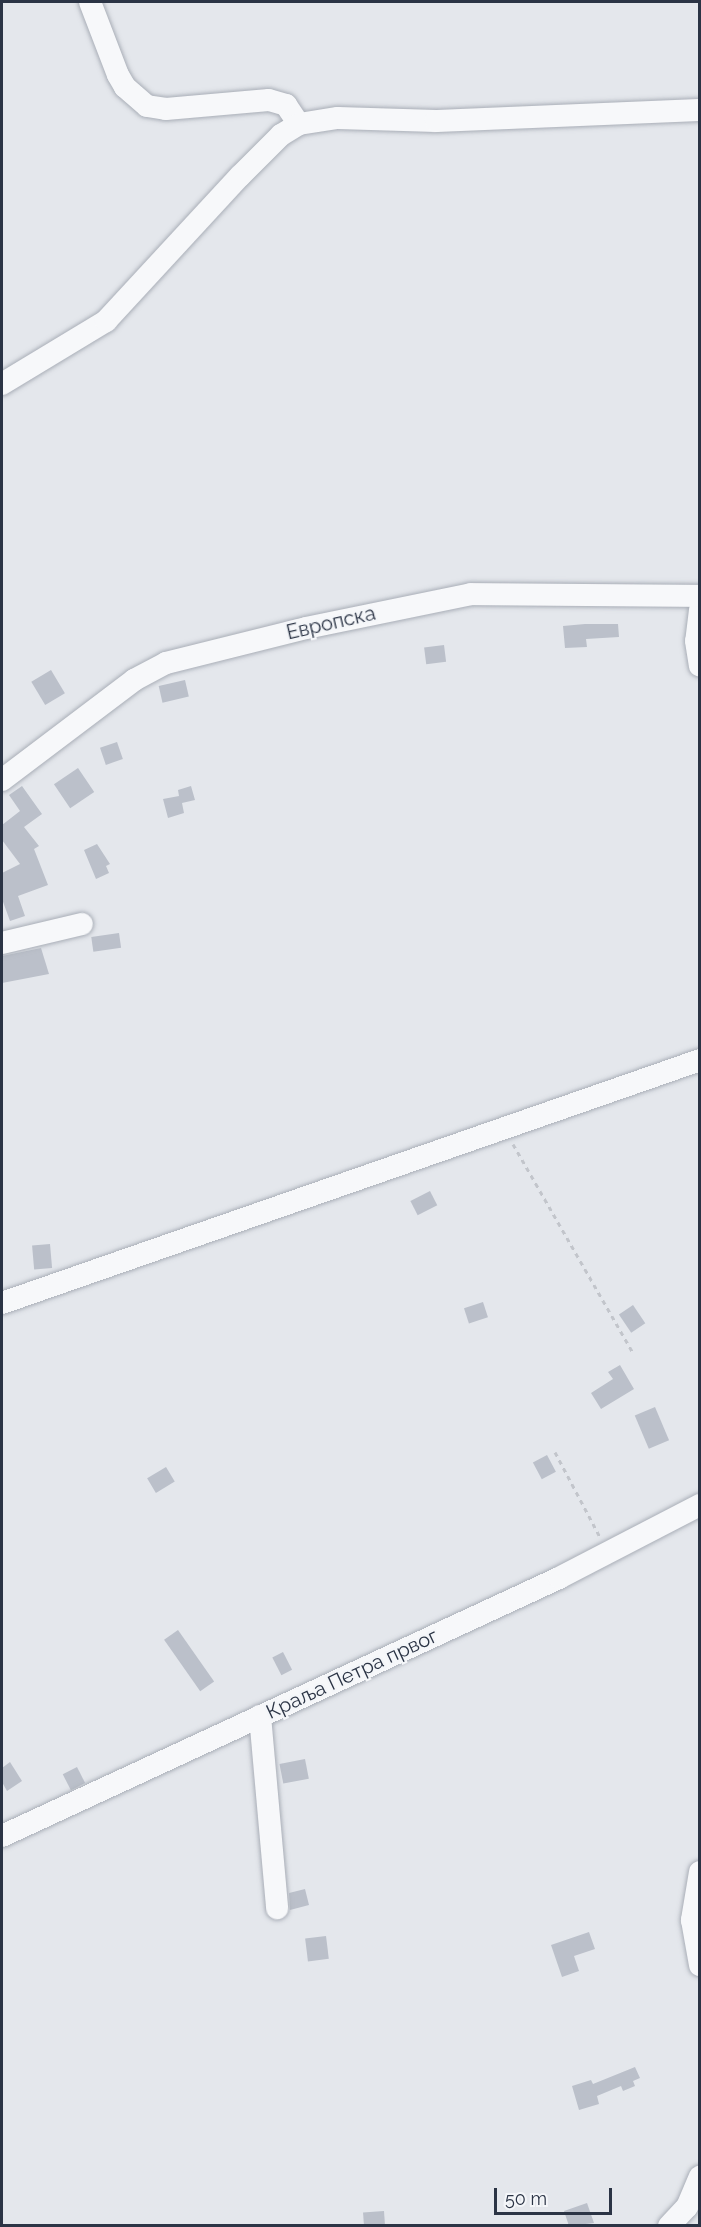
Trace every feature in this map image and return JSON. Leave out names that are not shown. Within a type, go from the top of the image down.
[{"type":"street","points":[[90,2],[118,75],[125,87],[147,106],[166,109],[268,100],[286,105],[299,124]]},
{"type":"street","points":[[2,384],[106,321],[240,176],[281,135],[299,124],[338,118],[436,121],[699,110]]},
{"type":"street","name":"Европска","points":[[2,780],[134,680],[166,663],[306,628],[471,594],[699,596]]},
{"type":"street","points":[[699,610],[696,641],[699,666]]},
{"type":"street","points":[[2,943],[82,924]]},
{"type":"street","points":[[2,1303],[504,1130],[699,1060]]},
{"type":"street","name":"Краља Петра првог","points":[[2,1836],[608,1552],[699,1504]]},
{"type":"street","points":[[260,1716],[277,1908]]},
{"type":"street","points":[[699,1872],[692,1920],[699,1965]]},
{"type":"street","points":[[669,2226],[687,2207],[699,2177]]},
{"type":"path","points":[[504,1130],[633,1353]]},
{"type":"path","points":[[555,1452],[608,1552]]},
{"type":"building","points":[[618,624],[619,637],[586,639],[587,647],[565,648],[563,626]]},
{"type":"building","points":[[444,645],[446,662],[426,664],[424,647]]},
{"type":"building","points":[[51,670],[65,693],[45,705],[31,682]]},
{"type":"building","points":[[185,680],[189,697],[163,703],[159,686]]},
{"type":"building","points":[[117,742],[123,759],[106,765],[100,748]]},
{"type":"building","points":[[78,768],[94,792],[70,808],[54,784]]},
{"type":"building","points":[[22,786],[42,814],[24,827],[39,846],[34,849],[48,885],[18,896],[25,916],[10,921],[2,899],[2,873],[20,864],[2,840],[2,825],[20,811],[9,795]]},
{"type":"building","points":[[191,786],[195,800],[182,803],[184,813],[168,818],[163,799],[179,796],[178,790]]},
{"type":"building","points":[[97,844],[110,864],[106,866],[109,873],[96,879],[84,850]]},
{"type":"building","points":[[119,933],[121,948],[93,952],[91,937]]},
{"type":"building","points":[[41,948],[49,974],[2,983],[2,956]]},
{"type":"building","points":[[430,1191],[437,1205],[418,1215],[410,1201]]},
{"type":"building","points":[[50,1244],[52,1268],[34,1269],[32,1246]]},
{"type":"building","points":[[483,1302],[488,1317],[469,1323],[464,1308]]},
{"type":"building","points":[[633,1305],[645,1323],[631,1333],[619,1315]]},
{"type":"building","points":[[620,1365],[634,1389],[601,1409],[591,1393],[613,1379],[608,1372]]},
{"type":"building","points":[[655,1407],[669,1440],[649,1449],[635,1416]]},
{"type":"building","points":[[547,1455],[556,1472],[542,1479],[533,1463]]},
{"type":"building","points":[[166,1467],[175,1482],[156,1493],[147,1478]]},
{"type":"building","points":[[178,1630],[214,1682],[200,1691],[164,1640]]},
{"type":"building","points":[[283,1652],[292,1670],[281,1675],[272,1657]]},
{"type":"building","points":[[305,1759],[309,1779],[283,1784],[279,1764]]},
{"type":"building","points":[[10,1762],[22,1781],[7,1791],[2,1782],[2,1768]]},
{"type":"building","points":[[77,1767],[85,1783],[71,1790],[63,1774]]},
{"type":"building","points":[[305,1889],[309,1905],[290,1910],[289,1893]]},
{"type":"building","points":[[589,1932],[595,1949],[574,1956],[579,1971],[562,1977],[551,1945]]},
{"type":"building","points":[[326,1936],[329,1959],[308,1961],[305,1939]]},
{"type":"building","points":[[635,2067],[640,2078],[633,2081],[635,2086],[623,2091],[621,2086],[597,2096],[599,2104],[579,2110],[572,2086],[591,2080],[593,2084]]},
{"type":"building","points":[[587,2203],[594,2223],[569,2226],[564,2211]]},
{"type":"building","points":[[384,2211],[385,2226],[364,2226],[363,2212]]}]
